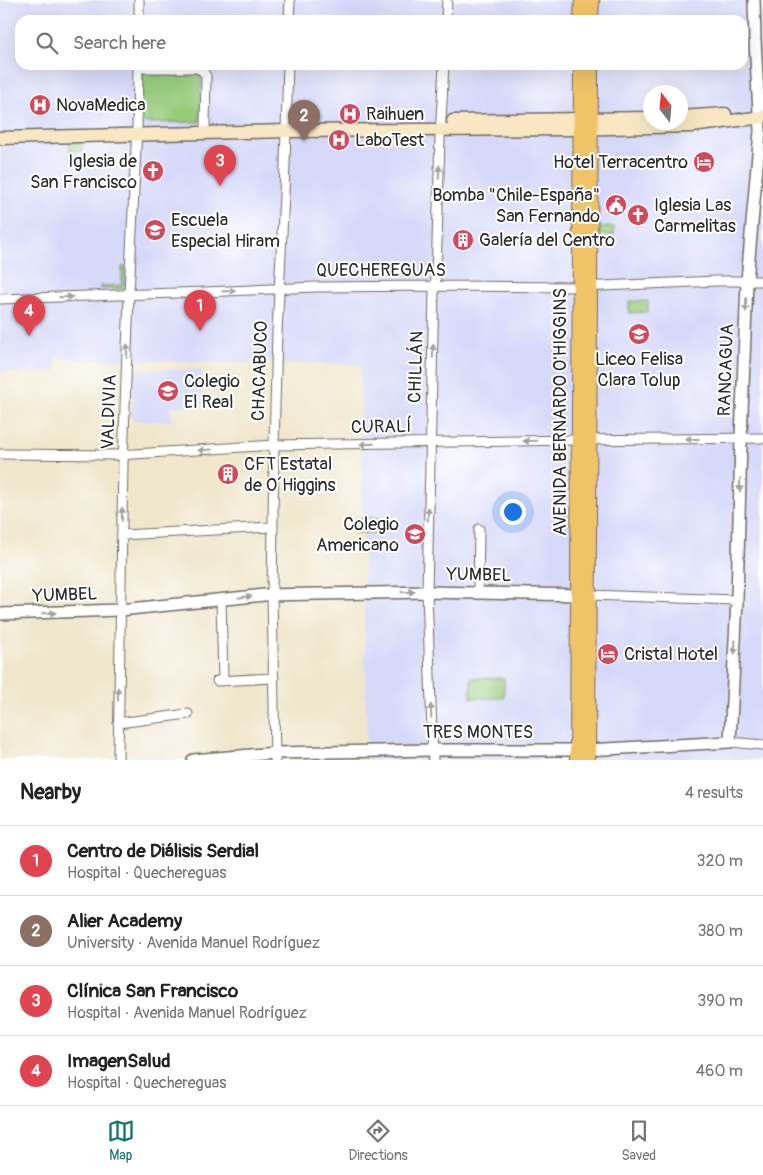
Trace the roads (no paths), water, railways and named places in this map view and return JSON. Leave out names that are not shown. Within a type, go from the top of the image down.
[{"type":"main road","points":[[581,15],[582,0]]},
{"type":"main road","points":[[591,15],[592,0]]},
{"type":"main road","name":"AVENIDA BERNARDO O'HIGGINS","points":[[581,70],[586,123]]},
{"type":"main road","name":"AVENIDA BERNARDO O'HIGGINS","points":[[582,755],[586,123],[591,70]]},
{"type":"main road","points":[[688,117],[751,114],[762,117]]},
{"type":"main road","points":[[0,138],[205,126],[441,126],[586,123],[691,126],[762,117]]},
{"type":"main road","points":[[586,123],[643,119]]},
{"type":"main road","points":[[0,130],[137,131],[286,127]]},
{"type":"street","points":[[139,0],[139,15]]},
{"type":"street","points":[[289,15],[290,0]]},
{"type":"street","points":[[446,15],[447,0]]},
{"type":"street","name":"RANCAGUA","points":[[730,742],[737,600],[747,281],[762,117],[755,40],[754,0]]},
{"type":"street","name":"VALDIVIA","points":[[118,760],[124,455],[138,70]]},
{"type":"street","points":[[201,70],[206,76],[205,126]]},
{"type":"street","name":"CHACABUCO","points":[[275,756],[272,595],[274,446],[288,70]]},
{"type":"street","name":"CHILLÁN","points":[[432,755],[427,592],[435,286],[444,70]]},
{"type":"street","name":"QUECHEREGUAS","points":[[0,299],[280,288],[585,287],[763,281]]},
{"type":"street","name":"CURALÍ","points":[[0,454],[124,455],[274,446],[763,438]]},
{"type":"street","points":[[122,535],[273,527]]},
{"type":"street","points":[[478,592],[479,529]]},
{"type":"street","name":"YUMBEL","points":[[0,614],[120,610],[272,595],[427,592],[737,600]]},
{"type":"street","points":[[221,600],[220,681],[274,678]]},
{"type":"street","points":[[118,723],[188,714]]},
{"type":"street","name":"TRES MONTES","points":[[193,760],[275,756],[582,755],[730,742],[763,745]]},
{"type":"place","name":"NovaMedica","points":[[40,105]]},
{"type":"place","name":"Raihuen","points":[[350,114]]},
{"type":"place","name":"LaboTest","points":[[339,140]]},
{"type":"place","name":"Alier Academy","points":[[304,141]]},
{"type":"place","name":"Hotel Terracentro","points":[[704,162]]},
{"type":"place","name":"Iglesia de San Francisco","points":[[153,171]]},
{"type":"place","name":"Clínica San Francisco","points":[[220,186]]},
{"type":"place","name":"Bomba \"Chile-España\" San Fernando","points":[[616,205]]},
{"type":"place","name":"Iglesia Las Carmelitas","points":[[638,215]]},
{"type":"place","name":"Escuela Especial Hiram","points":[[155,230]]},
{"type":"place","name":"Galería del Centro","points":[[463,240]]},
{"type":"place","name":"Centro de Diálisis Serdial","points":[[200,331]]},
{"type":"place","name":"Liceo Felisa Clara Tolup","points":[[639,334]]},
{"type":"place","name":"ImagenSalud","points":[[29,336]]},
{"type":"place","name":"Colegio El Real","points":[[168,391]]},
{"type":"place","name":"CFT Estatal de O´Higgins","points":[[228,474]]},
{"type":"place","name":"Colegio Americano","points":[[415,534]]},
{"type":"place","name":"Cristal Hotel","points":[[608,654]]}]
